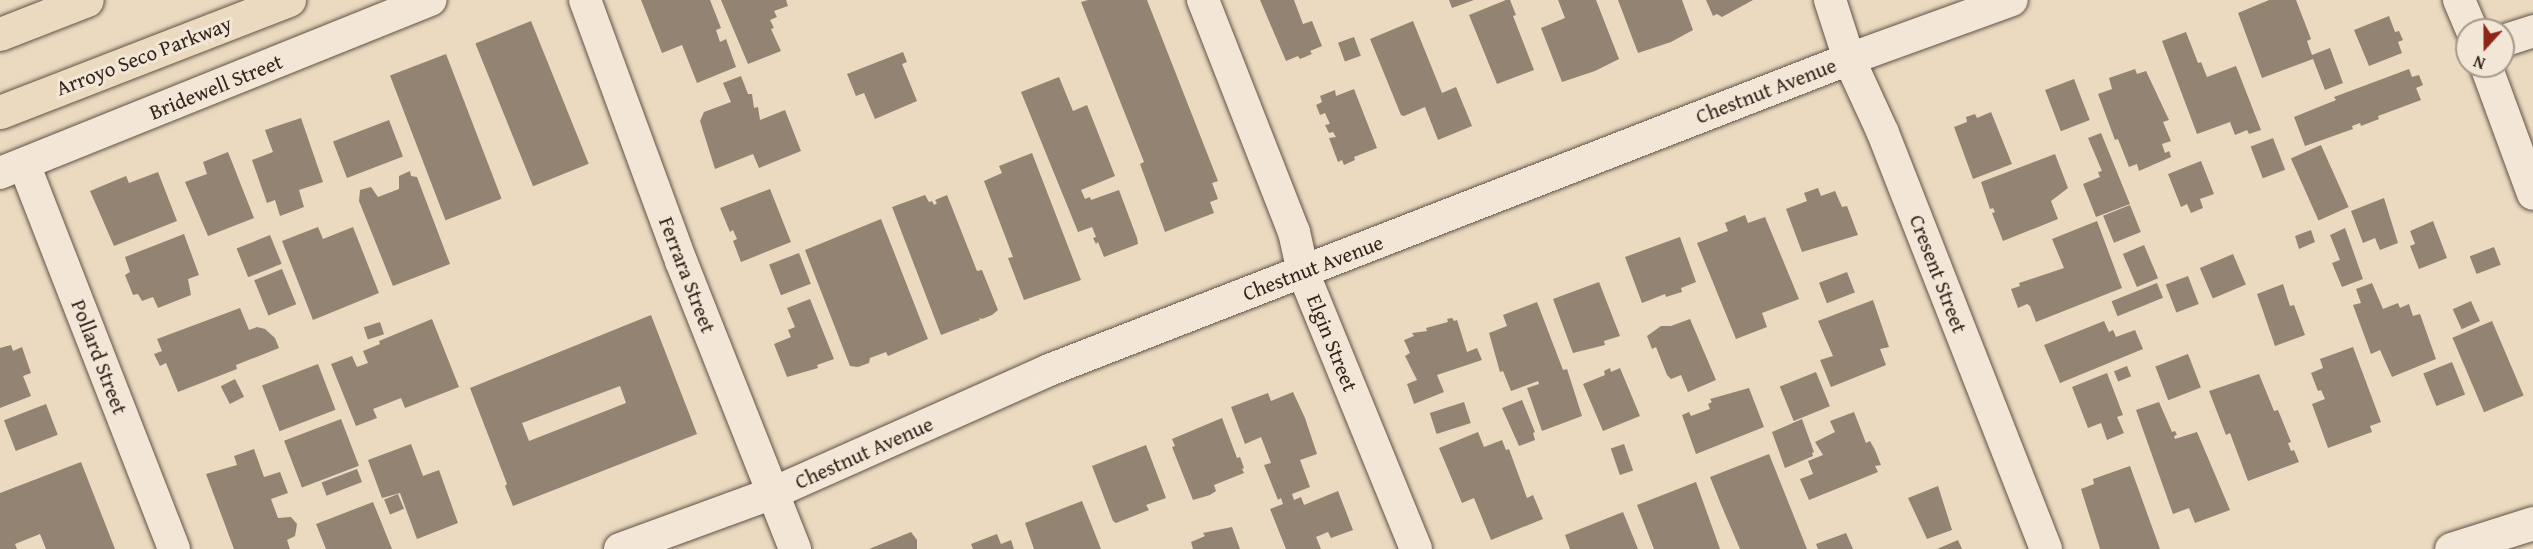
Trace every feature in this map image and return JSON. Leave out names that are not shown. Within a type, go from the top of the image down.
[{"type":"highway","points":[[0,34],[87,0]]},
{"type":"highway","name":"Arroyo Seco Parkway","points":[[0,112],[289,0]]},
{"type":"street","name":"Bridewell Street","points":[[12,169],[431,0]]},
{"type":"street","name":"Ferrara Street","points":[[585,0],[681,261],[795,549]]},
{"type":"street","name":"Elgin Street","points":[[1203,0],[1294,232],[1303,272],[1416,549]]},
{"type":"street","name":"Cresent Street","points":[[1830,0],[1849,59],[1883,133],[2046,549]]},
{"type":"street","name":"Chestnut Avenue","points":[[620,549],[773,493],[1049,370],[1849,59],[2012,0]]},
{"type":"street","points":[[2458,0],[2466,18]]},
{"type":"street","points":[[2515,37],[2533,31]]},
{"type":"street","points":[[2490,78],[2533,194]]},
{"type":"street","name":"Pollard Street","points":[[12,169],[174,549]]},
{"type":"street","points":[[2451,549],[2533,523]]},
{"type":"building","points":[[641,0],[710,0],[721,28],[716,30],[720,42],[726,39],[736,67],[697,83],[682,45],[662,53]]},
{"type":"building","points":[[721,0],[786,0],[788,6],[774,11],[777,17],[770,20],[774,28],[771,29],[781,51],[748,64]]},
{"type":"building","points":[[1147,0],[1218,181],[1212,183],[1218,199],[1210,202],[1214,213],[1165,232],[1140,164],[1144,162],[1081,2]]},
{"type":"building","points":[[1260,0],[1294,0],[1303,24],[1312,21],[1322,46],[1310,51],[1312,54],[1300,59],[1298,56],[1286,61]]},
{"type":"building","points":[[1449,0],[1474,0],[1452,8]]},
{"type":"building","points":[[1510,0],[1516,15],[1513,16],[1534,70],[1497,84],[1469,15]]},
{"type":"building","points":[[1558,0],[1596,0],[1619,59],[1595,71],[1562,82],[1541,28],[1565,18]]},
{"type":"building","points":[[1618,0],[1682,0],[1693,30],[1671,42],[1638,53]]},
{"type":"building","points":[[1706,0],[1753,0],[1722,17],[1717,14],[1713,16]]},
{"type":"building","points":[[2269,0],[2296,0],[2311,39],[2307,41],[2312,55],[2330,48],[2343,83],[2325,90],[2313,59],[2262,78],[2238,13]]},
{"type":"building","points":[[2389,16],[2395,32],[2399,31],[2403,40],[2398,42],[2402,53],[2369,66],[2354,30]]},
{"type":"building","points":[[531,21],[589,164],[533,186],[475,43]]},
{"type":"building","points":[[1413,21],[1442,93],[1456,87],[1472,126],[1438,140],[1425,107],[1404,116],[1401,115],[1370,39]]},
{"type":"building","points":[[2186,32],[2198,63],[2201,62],[2207,77],[2236,66],[2261,130],[2249,134],[2247,130],[2235,135],[2230,122],[2197,134],[2162,41]]},
{"type":"building","points":[[1354,37],[1361,56],[1345,62],[1338,43]]},
{"type":"building","points":[[903,52],[907,62],[902,64],[917,101],[875,119],[864,93],[856,96],[847,74]]},
{"type":"building","points":[[446,54],[502,199],[446,220],[390,76]]},
{"type":"building","points":[[2135,69],[2137,74],[2146,71],[2169,120],[2163,122],[2171,141],[2162,144],[2165,153],[2169,151],[2171,157],[2139,171],[2137,164],[2129,167],[2118,139],[2115,140],[2098,94],[2112,89],[2109,78]]},
{"type":"building","points":[[2409,69],[2412,77],[2419,75],[2423,85],[2416,88],[2421,100],[2378,116],[2379,119],[2361,126],[2360,123],[2352,126],[2353,129],[2305,146],[2294,117],[2336,100],[2334,97]]},
{"type":"building","points":[[741,76],[748,94],[752,94],[754,108],[758,107],[760,120],[785,110],[801,151],[759,168],[753,154],[715,169],[700,121],[704,112],[731,102],[723,83]]},
{"type":"building","points":[[1059,77],[1073,111],[1087,105],[1115,176],[1081,190],[1085,199],[1090,197],[1091,200],[1119,190],[1137,238],[1138,244],[1104,257],[1098,242],[1096,244],[1093,238],[1096,237],[1092,227],[1078,232],[1021,92]]},
{"type":"building","points":[[2074,79],[2090,120],[2061,131],[2045,90]]},
{"type":"building","points":[[1354,89],[1377,148],[1354,157],[1355,160],[1344,165],[1342,160],[1338,162],[1329,138],[1336,137],[1333,132],[1329,133],[1325,125],[1330,124],[1325,113],[1320,115],[1316,105],[1322,102],[1320,96],[1335,90],[1336,96]]},
{"type":"building","points":[[1991,112],[2012,164],[1973,179],[1954,127],[1967,122],[1966,117],[1975,114],[1977,118]]},
{"type":"building","points":[[301,118],[323,182],[299,190],[304,207],[280,216],[275,200],[267,203],[252,160],[273,152],[265,130]]},
{"type":"building","points":[[389,120],[403,156],[347,178],[333,142]]},
{"type":"building","points":[[2101,133],[2130,204],[2096,217],[2083,184],[2100,177],[2098,172],[2102,171],[2088,138]]},
{"type":"building","points":[[2273,138],[2285,170],[2263,178],[2251,147]]},
{"type":"building","points":[[2321,145],[2349,207],[2319,221],[2291,158]]},
{"type":"building","points":[[228,152],[254,218],[208,236],[185,182],[207,174],[203,162]]},
{"type":"building","points":[[1032,153],[1081,280],[1024,300],[1008,258],[1013,257],[984,181],[1002,173],[999,166]]},
{"type":"building","points":[[2055,154],[2068,188],[2051,201],[2058,219],[2003,241],[1992,213],[1995,212],[1993,208],[1990,209],[1981,182]]},
{"type":"building","points":[[2201,161],[2214,194],[2200,199],[2203,208],[2191,213],[2187,204],[2181,207],[2168,174]]},
{"type":"building","points":[[410,171],[411,176],[417,177],[450,264],[393,286],[359,201],[360,190],[371,187],[378,197],[399,189],[399,176]]},
{"type":"building","points":[[158,172],[177,221],[114,246],[90,191],[126,176],[129,183]]},
{"type":"building","points":[[1818,188],[1821,196],[1835,191],[1842,207],[1847,206],[1858,235],[1802,252],[1786,209],[1807,201],[1804,193]]},
{"type":"building","points":[[770,189],[791,242],[741,262],[733,241],[737,239],[733,230],[730,232],[720,208]]},
{"type":"building","points":[[925,195],[934,205],[937,203],[935,200],[947,195],[977,271],[982,270],[998,310],[992,315],[979,318],[980,320],[941,335],[892,207]]},
{"type":"building","points":[[2384,198],[2398,243],[2380,250],[2375,238],[2363,243],[2351,211]]},
{"type":"building","points":[[2130,205],[2141,232],[2114,243],[2103,216]]},
{"type":"building","points":[[1745,215],[1748,223],[1765,217],[1799,299],[1762,313],[1767,327],[1736,339],[1697,243],[1728,231],[1725,223]]},
{"type":"building","points":[[881,219],[928,339],[888,356],[886,352],[870,358],[869,363],[858,367],[850,366],[805,250]]},
{"type":"building","points":[[2097,221],[2122,288],[2036,322],[2030,306],[2027,304],[2018,308],[2011,289],[2020,286],[2019,283],[2064,268],[2052,239]]},
{"type":"building","points":[[2433,221],[2447,258],[2419,269],[2410,246],[2415,244],[2410,231]]},
{"type":"building","points":[[318,227],[323,239],[353,227],[379,293],[313,320],[282,241]]},
{"type":"building","points":[[2345,228],[2363,279],[2342,287],[2332,263],[2340,260],[2330,235]]},
{"type":"building","points":[[2311,230],[2315,242],[2299,249],[2295,236]]},
{"type":"building","points":[[184,234],[199,275],[188,279],[191,295],[158,308],[153,297],[142,301],[138,294],[133,295],[125,275],[130,272],[125,257]]},
{"type":"building","points":[[270,235],[282,264],[248,277],[237,248]]},
{"type":"building","points":[[1680,237],[1696,282],[1681,288],[1682,292],[1666,297],[1665,294],[1642,303],[1625,257]]},
{"type":"building","points":[[2144,245],[2158,278],[2137,287],[2123,254]]},
{"type":"building","points":[[2494,247],[2501,265],[2477,274],[2470,256]]},
{"type":"building","points":[[799,253],[811,284],[781,295],[769,264]]},
{"type":"building","points":[[2233,254],[2246,284],[2213,298],[2200,268]]},
{"type":"building","points":[[282,269],[296,304],[268,315],[254,280]]},
{"type":"building","points":[[1847,272],[1855,293],[1827,303],[1819,283]]},
{"type":"building","points":[[2188,276],[2199,304],[2176,313],[2166,285]]},
{"type":"building","points":[[1599,282],[1620,336],[1604,341],[1605,345],[1573,353],[1553,299]]},
{"type":"building","points":[[2157,283],[2163,298],[2118,316],[2112,301]]},
{"type":"building","points":[[2372,283],[2383,309],[2398,303],[2400,308],[2409,304],[2413,316],[2420,314],[2436,359],[2392,377],[2380,350],[2371,354],[2353,305],[2361,303],[2356,289]]},
{"type":"building","points":[[2283,284],[2290,306],[2294,305],[2305,335],[2275,346],[2257,294]]},
{"type":"building","points":[[810,299],[834,359],[817,365],[818,368],[787,377],[774,344],[791,337],[788,330],[795,327],[787,308]]},
{"type":"building","points":[[1873,300],[1889,347],[1880,349],[1886,365],[1831,387],[1820,360],[1833,356],[1818,321]]},
{"type":"building","points":[[2471,301],[2480,321],[2462,329],[2453,309]]},
{"type":"building","points":[[1537,302],[1563,370],[1567,369],[1582,416],[1542,431],[1527,388],[1539,384],[1538,381],[1511,391],[1503,371],[1500,372],[1489,333],[1507,326],[1503,315]]},
{"type":"building","points":[[240,308],[249,330],[257,327],[265,329],[275,338],[279,348],[236,365],[237,369],[178,392],[166,363],[160,366],[154,354],[162,351],[157,339]]},
{"type":"building","points":[[651,315],[697,434],[513,506],[505,486],[507,484],[470,388]],"holes":[[[620,386],[626,403],[529,441],[522,423]]]},
{"type":"building","points":[[1452,318],[1454,321],[1457,320],[1467,352],[1477,348],[1482,360],[1437,375],[1444,392],[1414,404],[1407,384],[1417,380],[1405,356],[1410,353],[1404,340],[1414,336],[1412,333],[1427,331],[1426,328],[1448,322],[1447,319]]},
{"type":"building","points":[[432,319],[459,387],[405,408],[401,398],[373,409],[377,418],[356,426],[331,364],[352,356],[357,367],[368,363],[363,351],[380,344],[379,341]]},
{"type":"building","points":[[1690,319],[1716,380],[1688,392],[1681,375],[1671,379],[1667,375],[1656,347],[1652,349],[1647,336],[1661,326],[1671,326]]},
{"type":"building","points":[[2104,321],[2109,332],[2113,330],[2116,337],[2135,330],[2143,349],[2060,383],[2044,345]]},
{"type":"building","points":[[2492,321],[2524,396],[2484,412],[2452,338]]},
{"type":"building","points":[[380,322],[384,334],[368,340],[364,327]]},
{"type":"building","points":[[11,345],[13,351],[22,347],[31,373],[23,376],[31,396],[0,408],[0,348]]},
{"type":"building","points":[[2353,347],[2381,422],[2370,426],[2372,432],[2328,448],[2312,404],[2325,399],[2321,390],[2318,391],[2311,373],[2323,368],[2320,359]]},
{"type":"building","points":[[2188,354],[2201,388],[2168,400],[2155,367]]},
{"type":"building","points":[[2452,362],[2465,394],[2436,406],[2423,374]]},
{"type":"building","points":[[318,364],[336,410],[280,431],[262,386]]},
{"type":"building","points":[[2127,366],[2131,376],[2118,381],[2114,371]]},
{"type":"building","points":[[1610,368],[1611,372],[1620,368],[1640,416],[1603,431],[1583,384],[1605,375],[1604,371]]},
{"type":"building","points":[[1816,372],[1830,406],[1794,421],[1780,387]]},
{"type":"building","points":[[2107,373],[2123,415],[2117,417],[2124,433],[2107,440],[2101,423],[2088,428],[2072,387]]},
{"type":"building","points":[[2259,374],[2274,411],[2278,410],[2291,442],[2288,443],[2291,451],[2294,450],[2299,462],[2248,481],[2230,433],[2226,435],[2209,391]]},
{"type":"building","points":[[235,379],[244,397],[230,404],[221,386]]},
{"type":"building","points":[[1749,388],[1764,427],[1696,454],[1682,415],[1689,412],[1691,416],[1710,409],[1708,404],[1712,402],[1710,399]]},
{"type":"building","points":[[1293,392],[1305,418],[1317,454],[1300,460],[1310,487],[1292,494],[1294,500],[1301,497],[1304,505],[1338,491],[1353,530],[1331,538],[1328,532],[1316,537],[1321,549],[1286,549],[1270,509],[1283,504],[1281,498],[1278,500],[1264,465],[1271,463],[1261,437],[1245,444],[1231,407],[1268,393],[1271,401]]},
{"type":"building","points":[[1522,400],[1535,432],[1533,433],[1535,440],[1519,446],[1502,408]]},
{"type":"building","points":[[1464,402],[1471,423],[1437,434],[1430,413]]},
{"type":"building","points":[[2159,402],[2172,432],[2175,431],[2177,435],[2174,436],[2175,439],[2197,432],[2230,510],[2195,523],[2189,508],[2173,514],[2136,410]]},
{"type":"building","points":[[46,404],[58,435],[16,451],[4,420]]},
{"type":"building","points":[[1854,412],[1866,443],[1870,441],[1881,465],[1875,466],[1878,472],[1809,500],[1800,479],[1813,474],[1808,461],[1823,455],[1815,442],[1835,432],[1830,421]]},
{"type":"building","points":[[1222,418],[1237,458],[1240,457],[1244,473],[1214,485],[1216,491],[1210,495],[1193,500],[1172,447],[1175,446],[1172,439]]},
{"type":"building","points":[[341,419],[359,466],[302,488],[284,441]]},
{"type":"building","points":[[1802,419],[1814,452],[1813,456],[1785,468],[1772,432]]},
{"type":"building","points":[[1478,432],[1484,447],[1502,440],[1506,450],[1509,449],[1527,498],[1533,495],[1543,519],[1491,540],[1474,498],[1462,503],[1439,448]]},
{"type":"building","points":[[411,444],[423,476],[439,470],[458,523],[417,539],[400,493],[382,498],[368,460]]},
{"type":"building","points":[[1624,444],[1633,470],[1620,475],[1611,449]]},
{"type":"building","points":[[1146,445],[1166,498],[1146,505],[1149,510],[1116,523],[1113,521],[1092,466]]},
{"type":"building","points":[[254,449],[264,477],[280,472],[288,493],[271,499],[278,518],[291,517],[297,524],[295,536],[287,540],[290,549],[234,549],[206,474],[237,465],[234,456]]},
{"type":"building","points":[[1769,454],[1807,549],[1740,549],[1710,477]]},
{"type":"building","points":[[81,462],[115,549],[46,549],[40,534],[15,544],[17,549],[0,549],[0,493]]},
{"type":"building","points":[[2130,466],[2160,549],[2100,549],[2081,489],[2094,484],[2093,479]]},
{"type":"building","points":[[357,469],[362,482],[327,496],[322,483]]},
{"type":"building","points":[[1696,482],[1720,549],[1654,549],[1637,505]]},
{"type":"building","points":[[1938,486],[1952,530],[1927,539],[1908,498]]},
{"type":"building","points":[[398,494],[404,509],[390,514],[384,500]]},
{"type":"building","points":[[1082,501],[1101,549],[1034,549],[1025,523]]},
{"type":"building","points":[[373,502],[392,549],[326,549],[316,524]]},
{"type":"building","points":[[1623,512],[1638,549],[1570,549],[1565,535]]},
{"type":"building","points":[[1232,527],[1240,549],[1193,549],[1191,542],[1205,536],[1203,533]]},
{"type":"building","points":[[911,532],[917,540],[917,549],[869,549]]},
{"type":"building","points":[[1846,533],[1853,549],[1818,549],[1816,544]]},
{"type":"building","points":[[997,534],[1001,544],[1011,540],[1014,549],[973,549],[971,544]]},
{"type":"building","points":[[1958,540],[1962,549],[1937,549]]}]
